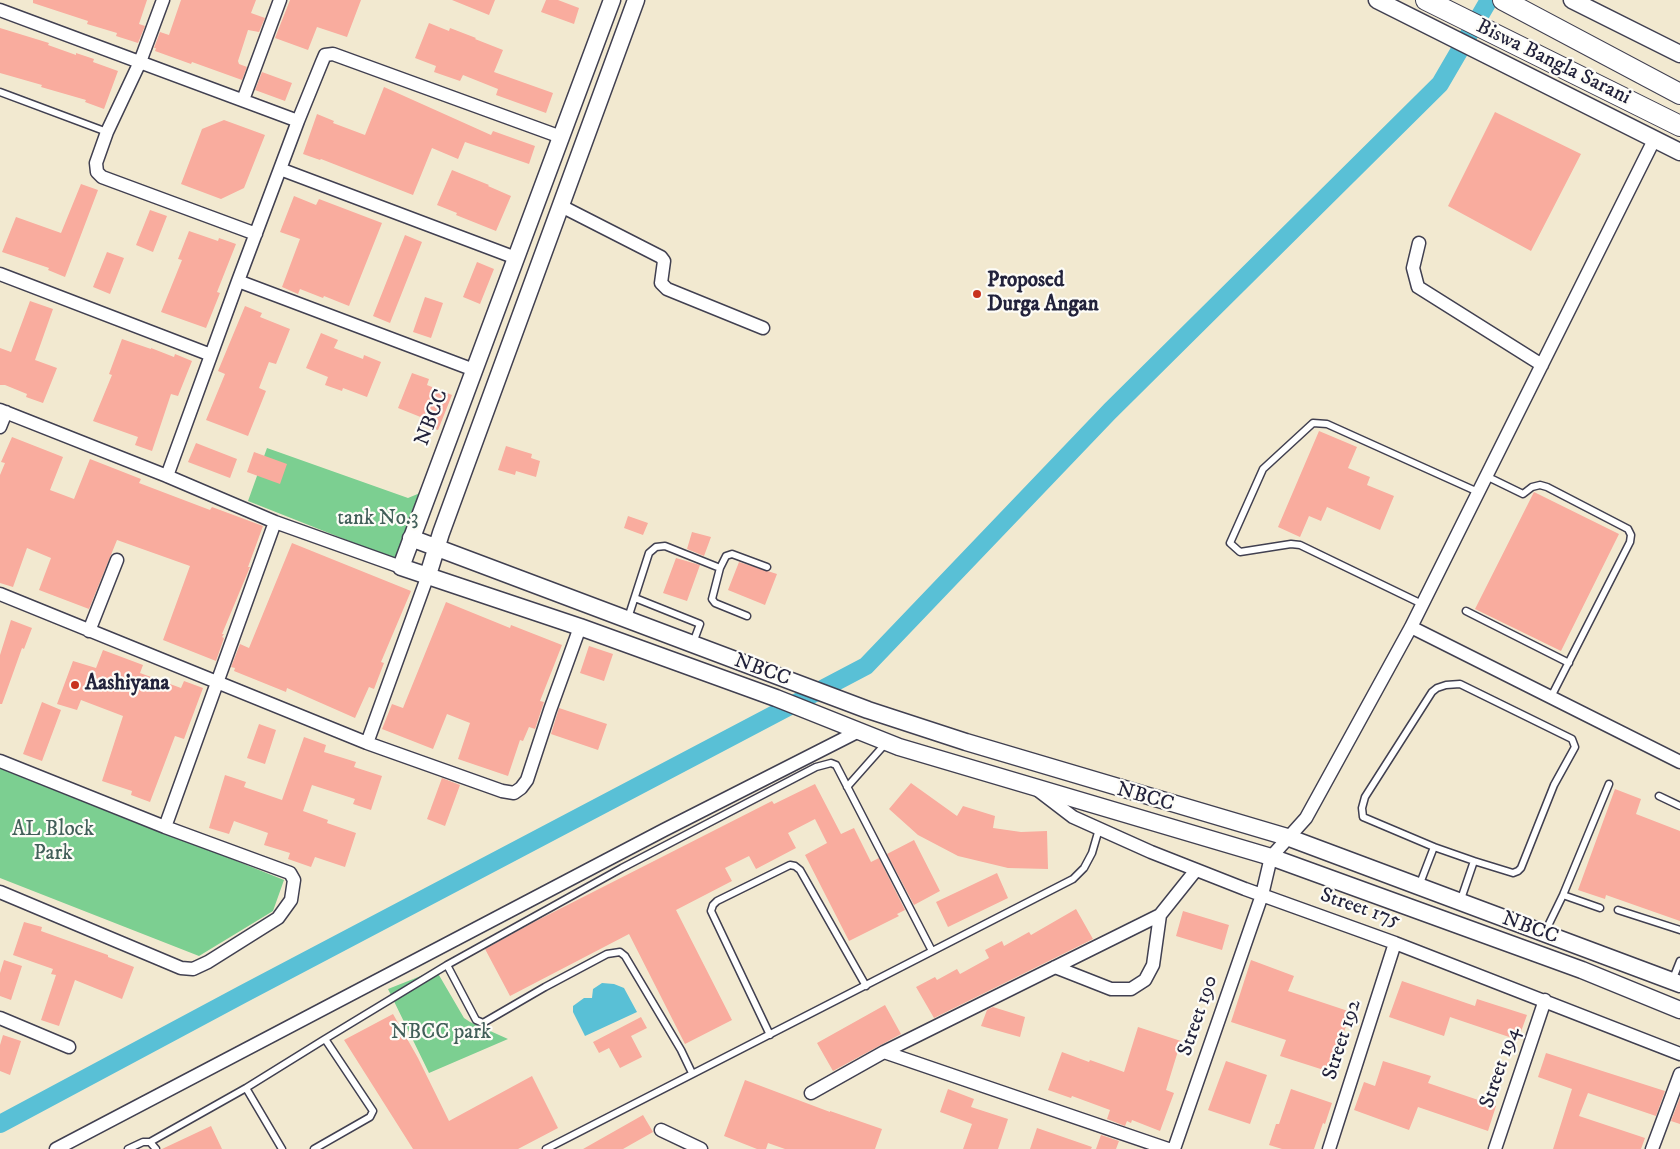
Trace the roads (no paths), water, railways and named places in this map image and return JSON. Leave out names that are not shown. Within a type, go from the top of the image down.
[{"type":"main road","name":"Biswa Bangla Sarani","points":[[1433,3],[1680,126]]},
{"type":"main road","name":"Biswa Bangla Sarani","points":[[1509,3],[1680,94]]},
{"type":"street","points":[[163,0],[140,62],[107,132],[96,163],[97,172],[102,177],[256,234]]},
{"type":"street","points":[[243,100],[280,0]]},
{"type":"street","name":"NBCC","points":[[612,0],[402,566],[580,627],[776,698],[887,742],[1271,857],[1582,970],[1680,1010]]},
{"type":"street","points":[[367,742],[636,0]]},
{"type":"street","points":[[1377,0],[1680,152]]},
{"type":"street","points":[[1572,0],[1680,54]]},
{"type":"street","points":[[0,10],[298,121]]},
{"type":"street","points":[[167,476],[298,121],[326,55],[334,54],[561,137]]},
{"type":"street","points":[[1271,857],[1306,818],[1411,627],[1654,140]]},
{"type":"street","points":[[280,169],[516,258]]},
{"type":"street","points":[[561,206],[661,257],[664,261],[661,283],[667,289],[763,328]]},
{"type":"street","points":[[1419,243],[1413,268],[1418,287],[1542,365]]},
{"type":"street","points":[[0,274],[211,355]]},
{"type":"street","points":[[238,280],[474,370]]},
{"type":"street","points":[[0,428],[3,411],[167,476],[275,522],[402,566]]},
{"type":"street","points":[[165,827],[275,522]]},
{"type":"street","points":[[411,538],[868,710],[966,742],[1287,837],[1676,982]]},
{"type":"street","points":[[89,631],[117,560]]},
{"type":"street","points":[[0,594],[367,742],[502,791],[514,793],[527,780],[580,627]]},
{"type":"street","points":[[1411,627],[1680,762]]},
{"type":"street","points":[[813,713],[826,695]]},
{"type":"street","points":[[56,1149],[854,729]]},
{"type":"street","points":[[0,761],[165,827],[290,873],[294,880],[291,900],[278,918],[208,962],[193,969],[181,968],[0,892]]},
{"type":"street","name":"Street 175","points":[[1034,787],[1073,817],[1196,870],[1545,1000],[1680,1054]]},
{"type":"street","name":"Street 190","points":[[1174,1149],[1262,895],[1271,857]]},
{"type":"street","points":[[811,1093],[884,1052],[1160,915],[1196,870]]},
{"type":"street","points":[[1055,967],[1112,989],[1131,989],[1145,980],[1153,964],[1160,915]]},
{"type":"street","name":"Street 192","points":[[1329,1149],[1395,943]]},
{"type":"street","name":"Street 194","points":[[1495,1149],[1545,1000]]},
{"type":"street","points":[[0,1018],[69,1046]]},
{"type":"street","points":[[884,1052],[1168,1149]]},
{"type":"street","points":[[1656,1148],[1680,1074]]},
{"type":"street","points":[[661,1130],[701,1149]]},
{"type":"lane","points":[[1,95],[107,132]]},
{"type":"lane","points":[[1422,604],[1300,545],[1291,544],[1240,552],[1230,543],[1263,469],[1313,423],[1327,424],[1478,492]]},
{"type":"lane","points":[[1486,476],[1523,494],[1532,487],[1540,485],[1547,487],[1628,530],[1631,535],[1630,542],[1551,697]]},
{"type":"lane","points":[[628,620],[649,553],[656,547],[665,546],[720,568]]},
{"type":"lane","points":[[747,616],[715,603],[712,599],[720,568],[726,556],[732,554],[766,567]]},
{"type":"lane","points":[[634,598],[700,624],[692,644]]},
{"type":"lane","points":[[1466,611],[1569,663]]},
{"type":"lane","points":[[1460,684],[1572,739],[1575,747],[1554,785],[1521,868],[1518,871],[1513,873],[1474,862],[1434,846],[1363,817],[1362,808],[1365,797],[1432,692],[1437,688],[1460,684]]},
{"type":"lane","points":[[847,787],[887,742]]},
{"type":"lane","points":[[128,1149],[143,1142],[150,1142],[246,1088],[447,965],[622,868],[816,767],[831,763],[836,765],[932,951]]},
{"type":"lane","points":[[1544,933],[1563,895],[1609,784]]},
{"type":"lane","points":[[1659,796],[1680,806]]},
{"type":"lane","points":[[546,1149],[1073,879],[1084,868],[1092,853],[1099,829]]},
{"type":"lane","points":[[1419,887],[1434,846]]},
{"type":"lane","points":[[1460,902],[1474,862]]},
{"type":"lane","points":[[770,1035],[711,911],[717,901],[790,865],[795,866],[800,870],[866,986]]},
{"type":"lane","points":[[1563,895],[1600,908]]},
{"type":"lane","points":[[1618,910],[1680,930]]},
{"type":"lane","points":[[447,965],[476,1020],[483,1023],[607,954],[620,952],[625,956],[681,1050],[692,1074]]},
{"type":"lane","points":[[1676,982],[1680,961]]},
{"type":"lane","points":[[314,1149],[370,1117],[374,1111],[325,1040]]},
{"type":"lane","points":[[246,1088],[282,1149]]},
{"type":"lane","points":[[150,1142],[156,1149]]},
{"type":"water","points":[[602,983],[614,984],[624,988],[637,1012],[585,1036],[573,1012],[573,1006],[584,998],[592,998],[593,989]]},
{"type":"waterway","points":[[0,1124],[866,666],[1110,411],[1440,84],[1489,0]]},
{"type":"place","name":"Proposed Durga Angan","points":[[977,294]]},
{"type":"place","name":"Aashiyana","points":[[75,685]]},
{"type":"park label","name":"tank No.3","points":[[378,520]]},
{"type":"park label","name":"AL Block Park","points":[[53,843]]},
{"type":"park label","name":"NBCC park","points":[[441,1034]]}]
